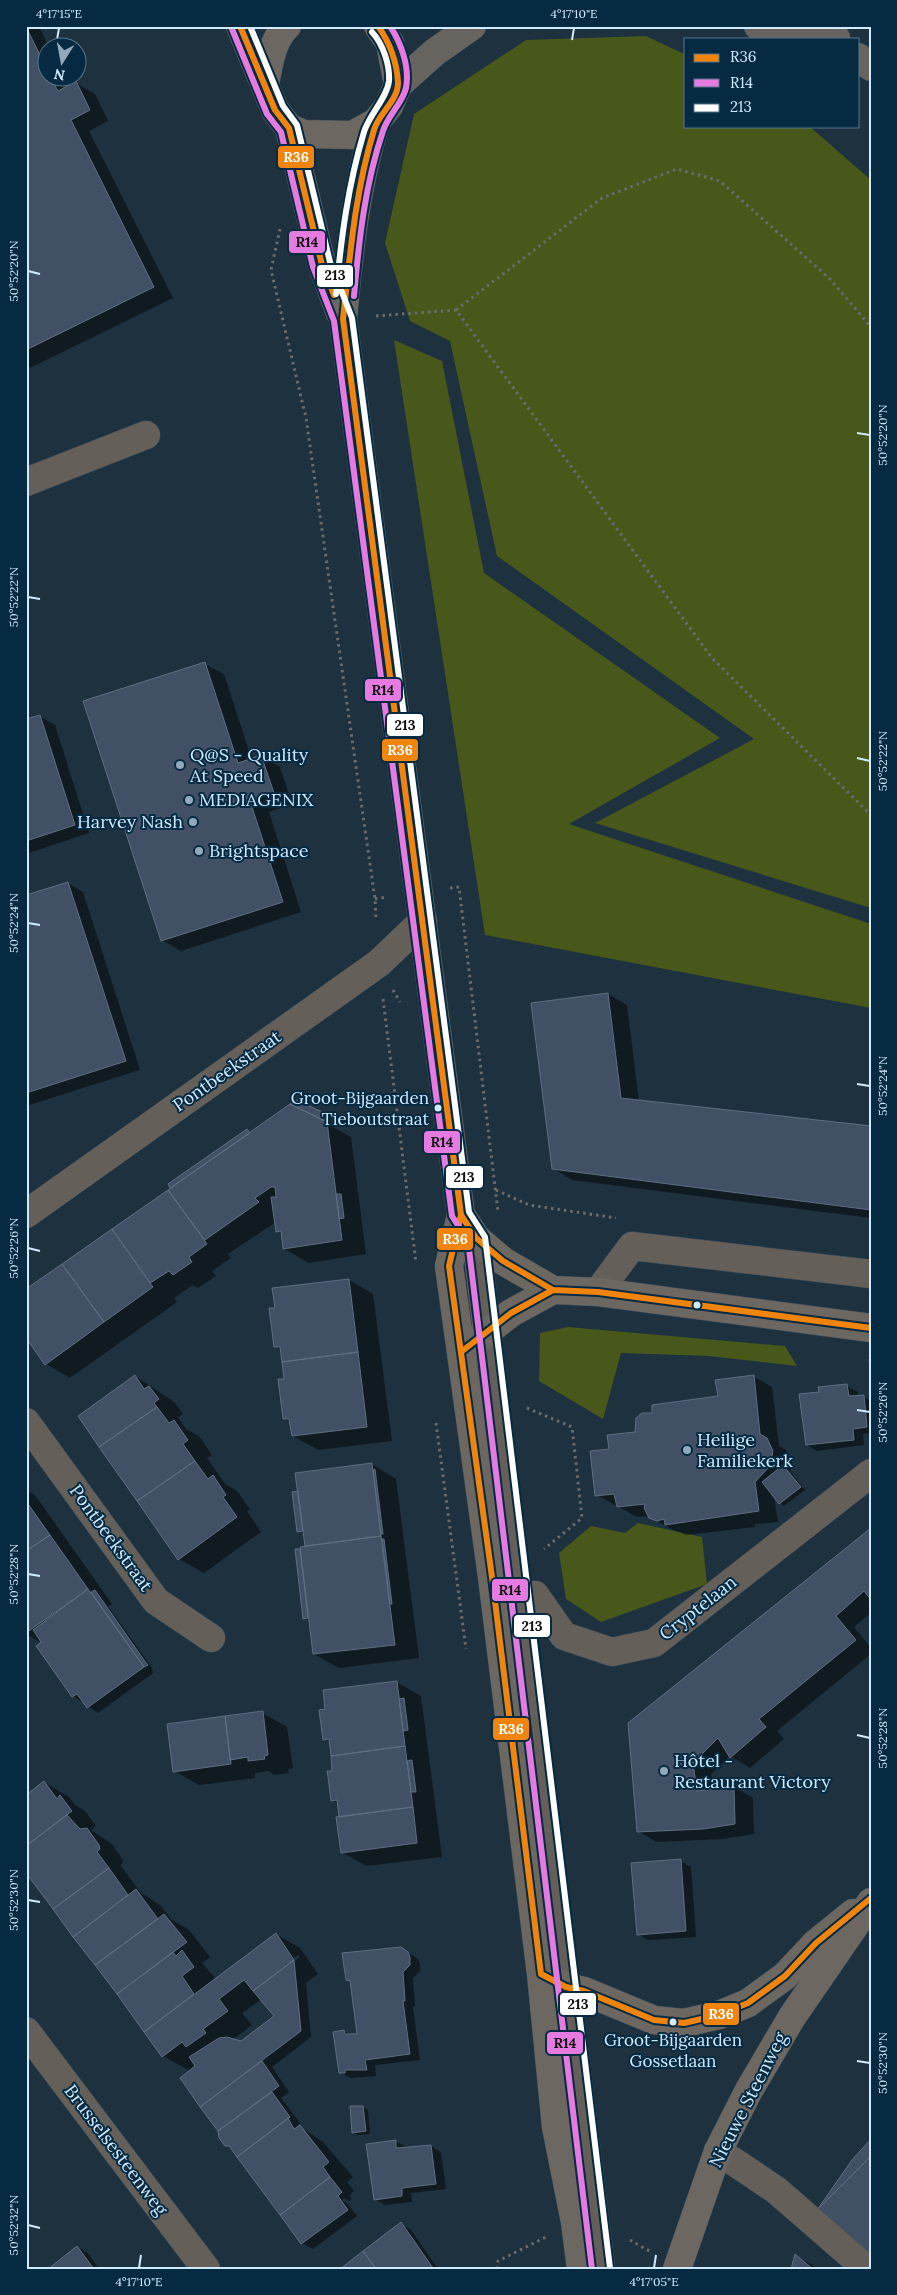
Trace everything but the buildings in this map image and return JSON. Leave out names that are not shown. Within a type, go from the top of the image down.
[{"type":"highway","points":[[398,85],[436,52],[472,26]]},
{"type":"highway","points":[[758,26],[831,34]]},
{"type":"highway","points":[[860,58],[871,67]]},
{"type":"main road","points":[[240,26],[276,110],[289,128],[322,265],[343,319]]},
{"type":"main road","points":[[265,84],[269,59],[282,31],[287,26]]},
{"type":"main road","points":[[378,26],[390,43],[398,85],[389,106],[376,122],[362,166],[354,214],[343,319],[461,1215],[449,1266],[492,1577],[541,1974],[556,2127],[575,2222],[582,2269]]},
{"type":"main road","points":[[289,128],[304,134],[352,135],[376,122]]},
{"type":"main road","points":[[461,1215],[476,1238],[503,1260],[554,1290],[598,1292],[871,1328]]},
{"type":"main road","points":[[461,1352],[488,1329],[511,1313],[554,1290]]},
{"type":"main road","points":[[541,1974],[566,1987],[584,1991],[654,2020],[684,2023],[718,2015],[748,2003],[785,1976],[816,1943],[871,1900]]},
{"type":"main road","name":"Nieuwe Steenweg","points":[[677,2269],[718,2151],[749,2090],[792,2017],[871,1900]]},
{"type":"street","points":[[26,482],[146,436]]},
{"type":"street","name":"Pontbeekstraat","points":[[26,1214],[378,963],[423,921]]},
{"type":"street","points":[[476,1238],[518,1597],[601,2269]]},
{"type":"street","points":[[598,1292],[632,1246],[871,1274]]},
{"type":"street","name":"Pontbeekstraat","points":[[26,1422],[156,1601],[211,1638]]},
{"type":"street","name":"Cryptelaan","points":[[492,1577],[518,1597],[534,1596],[564,1636],[612,1652],[654,1643],[871,1473]]},
{"type":"street","name":"Brusselsesteenweg","points":[[26,2031],[206,2269]]},
{"type":"street","points":[[718,2151],[776,2190],[867,2269]]},
{"type":"path","points":[[343,319],[456,310],[602,198],[677,170],[720,181],[830,279],[871,327]]},
{"type":"path","points":[[280,225],[271,270],[306,418],[375,899]]},
{"type":"path","points":[[456,310],[712,658],[871,816]]},
{"type":"path","points":[[519,1405],[572,1427],[582,1518],[539,1553]]},
{"type":"path","points":[[497,2269],[498,2261],[575,2222]]},
{"type":"green space","points":[[646,36],[684,54],[684,128],[811,128],[871,180],[871,908],[595,823],[754,739],[497,556],[450,341],[410,321],[385,243],[414,114],[526,40]]},
{"type":"green space","points":[[394,340],[442,361],[484,573],[720,738],[569,824],[871,924],[871,1008],[485,935]]},
{"type":"green space","points":[[568,1327],[785,1346],[797,1366],[709,1356],[621,1353],[603,1419],[539,1381],[540,1333]]},
{"type":"green space","points":[[638,1523],[702,1537],[707,1584],[601,1622],[566,1599],[559,1553],[591,1526],[625,1533]]},
{"type":"transit line","name":"R36","points":[[240,26],[275,110],[289,128],[322,265],[334,295]]},
{"type":"transit line","name":"213","points":[[250,26],[283,106],[297,125],[330,262],[352,318],[469,1212],[485,1237],[610,2268]]},
{"type":"transit line","name":"R36","points":[[378,26],[392,53],[398,83],[395,96],[376,124],[367,153],[354,224],[343,319],[461,1215],[449,1266],[492,1577],[541,1974]]},
{"type":"transit line","name":"R14","points":[[354,296],[361,233],[372,171],[385,125],[406,88],[407,72],[404,56],[390,26]]},
{"type":"transit line","name":"R14","points":[[232,29],[267,114],[281,132],[313,267],[334,321],[452,1216],[468,1241],[592,2269]]},
{"type":"transit line","name":"213","points":[[336,294],[346,212],[358,152],[366,126],[385,94],[389,81],[385,55],[372,32]]},
{"type":"transit line","name":"R36","points":[[457,1183],[461,1215],[476,1238],[503,1261],[553,1290],[598,1292],[871,1328]]},
{"type":"transit line","name":"R36","points":[[461,1352],[511,1313],[553,1290]]},
{"type":"transit line","name":"R36","points":[[541,1974],[566,1987],[584,1991],[654,2020],[684,2023],[719,2015],[748,2003],[785,1976],[816,1943],[871,1898]]},
{"type":"place","name":"Q@S - Quality At Speed","points":[[180,765]]},
{"type":"place","name":"MEDIAGENIX","points":[[189,800]]},
{"type":"place","name":"Harvey Nash","points":[[193,822]]},
{"type":"place","name":"Brightspace","points":[[199,851]]},
{"type":"place","name":"Groot-Bijgaarden Tieboutstraat","points":[[438,1108]]},
{"type":"place","name":"Heilige Familiekerk","points":[[687,1450]]},
{"type":"place","name":"Hôtel - Restaurant Victory","points":[[664,1771]]},
{"type":"place","name":"Groot-Bijgaarden Gossetlaan","points":[[673,2022]]}]
